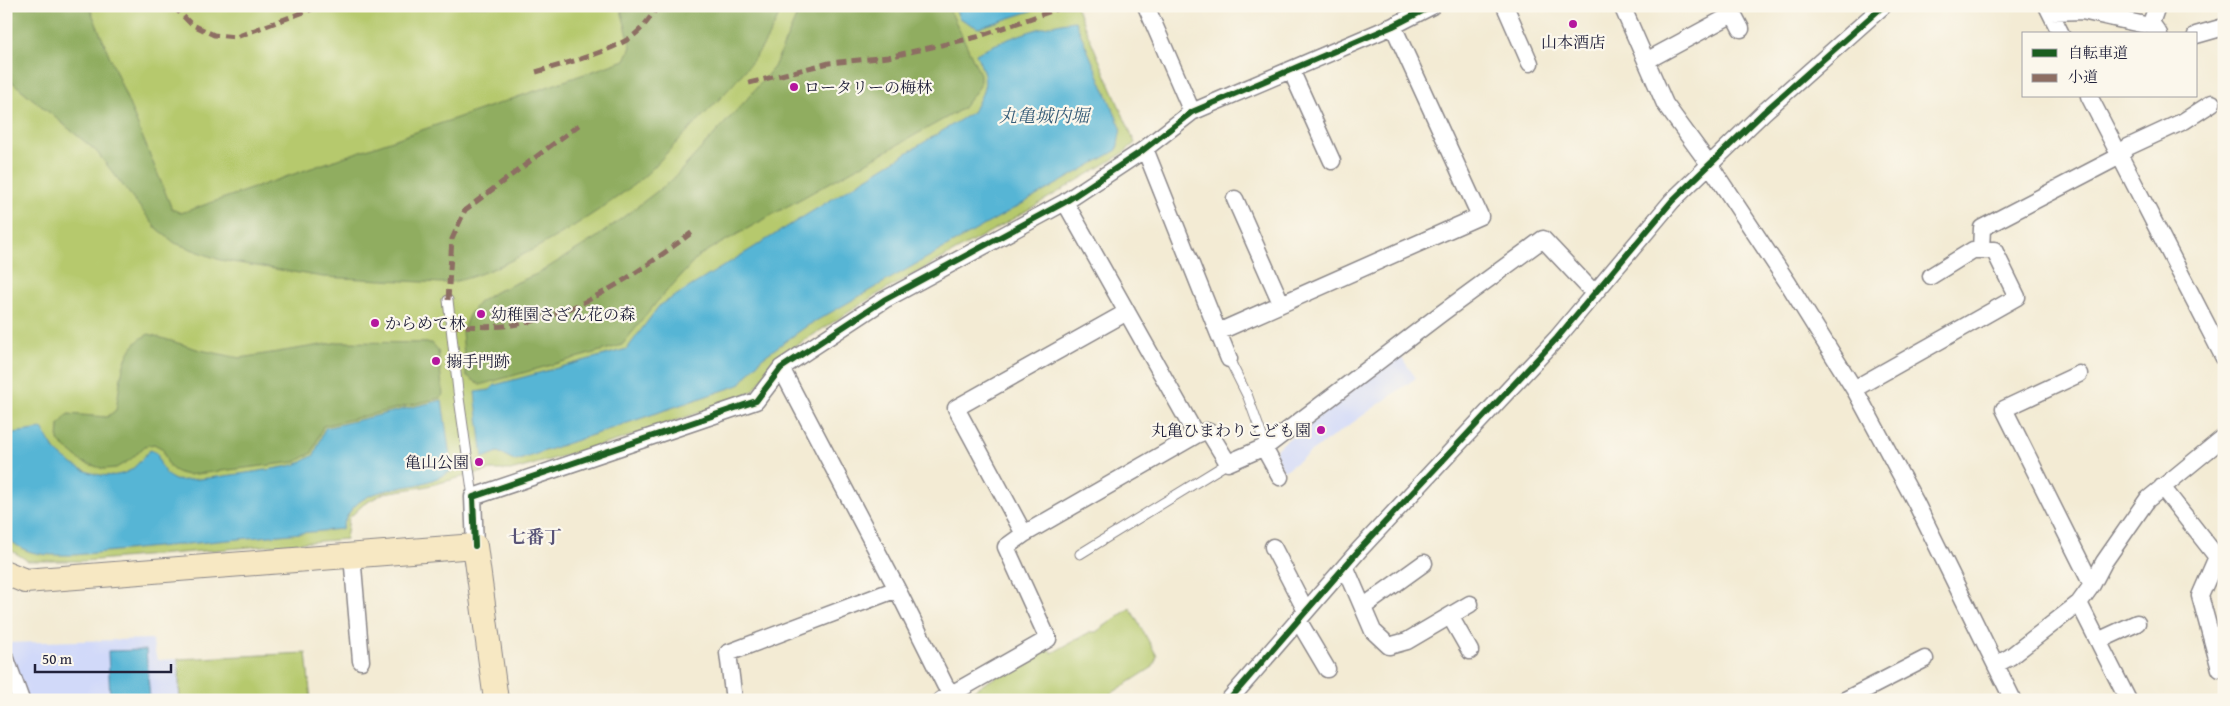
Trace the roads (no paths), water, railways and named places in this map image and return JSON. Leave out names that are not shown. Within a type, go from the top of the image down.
[{"type":"street","points":[[1146,6],[1192,112]]},
{"type":"street","points":[[496,700],[475,546],[473,497],[756,401],[782,368],[884,300],[1065,202],[1145,149],[1192,112],[1393,26],[1432,6]]},
{"type":"street","points":[[1505,6],[1530,64]]},
{"type":"street","points":[[1622,6],[1665,104],[1709,164],[1788,283],[1854,389],[1916,503],[1997,664],[2008,698]]},
{"type":"street","points":[[1229,700],[1345,566],[1531,366],[1672,201],[1836,46],[1883,6]]},
{"type":"street","points":[[2060,32],[2049,9],[2082,11],[2155,30],[2156,9]]},
{"type":"street","points":[[1646,61],[1731,10],[1741,29]]},
{"type":"street","points":[[1218,332],[1480,216],[1393,26]]},
{"type":"street","points":[[2198,34],[2224,26]]},
{"type":"street","points":[[1291,70],[1332,161]]},
{"type":"street","points":[[2090,98],[2224,358]]},
{"type":"street","points":[[1981,250],[1982,228],[2120,156],[2128,147],[2184,121],[2212,103]]},
{"type":"street","points":[[1145,149],[1229,359]]},
{"type":"street","points":[[1235,199],[1281,303]]},
{"type":"street","points":[[1065,202],[1196,435]]},
{"type":"street","points":[[782,368],[898,589],[950,698],[1048,639],[1006,547],[1024,534],[1206,430],[1228,463],[1266,447],[1442,312],[1543,239],[1594,293]]},
{"type":"street","points":[[1854,389],[2017,297],[1994,250],[1974,250],[1931,276]]},
{"type":"street","points":[[1024,534],[956,408],[1126,312]]},
{"type":"street","points":[[2079,374],[2004,409],[2092,584]]},
{"type":"street","points":[[1997,664],[2080,603],[2104,562],[2146,500],[2224,437]]},
{"type":"street","points":[[1266,447],[1280,476]]},
{"type":"street","points":[[2162,486],[2217,557],[2200,596],[2220,669]]},
{"type":"street","points":[[6,573],[25,581],[475,546]]},
{"type":"street","points":[[1273,547],[1327,669]]},
{"type":"street","points":[[352,555],[361,661]]},
{"type":"street","points":[[1363,607],[1424,563]]},
{"type":"street","points":[[1345,566],[1374,631],[1389,646],[1407,641],[1470,604]]},
{"type":"street","points":[[734,700],[728,653],[898,589]]},
{"type":"street","points":[[2080,603],[2128,700]]},
{"type":"street","points":[[1450,616],[1470,651]]},
{"type":"street","points":[[2098,641],[2137,623]]},
{"type":"street","points":[[6,659],[21,700]]},
{"type":"street","points":[[1845,700],[1862,696],[1925,659]]},
{"type":"lane","points":[[448,300],[458,392],[473,497]]},
{"type":"lane","points":[[1229,359],[1248,397],[1266,447]]},
{"type":"lane","points":[[1080,554],[1228,463]]},
{"type":"water","points":[[954,6],[1047,6],[978,28],[959,18]]},
{"type":"water","name":"丸亀城内堀","points":[[1075,21],[1121,128],[1117,150],[807,326],[762,358],[739,385],[516,461],[498,452],[483,458],[475,392],[490,390],[495,385],[627,349],[659,306],[973,112],[985,84],[983,72],[976,54],[1024,33],[1064,22]]},
{"type":"water","points":[[442,400],[452,471],[424,483],[384,491],[363,499],[354,506],[347,516],[342,529],[74,555],[46,555],[29,551],[13,543],[6,536],[6,434],[42,429],[57,452],[73,464],[92,473],[112,476],[121,474],[134,468],[150,450],[157,453],[163,469],[171,478],[175,480],[196,479],[256,472],[297,464],[314,455],[325,428]]},
{"type":"water","points":[[146,650],[150,700],[110,700],[108,651]]},
{"type":"place","name":"山本酒店","points":[[1573,24]]},
{"type":"place","name":"ロータリーの梅林","points":[[794,87]]},
{"type":"place","name":"幼稚園さざん花の森","points":[[481,314]]},
{"type":"place","name":"からめて林","points":[[375,323]]},
{"type":"place","name":"搦手門跡","points":[[436,361]]},
{"type":"place","name":"丸亀ひまわりこども園","points":[[1321,430]]},
{"type":"place","name":"亀山公園","points":[[479,462]]},
{"type":"district","name":"七番丁","points":[[535,537]]}]
